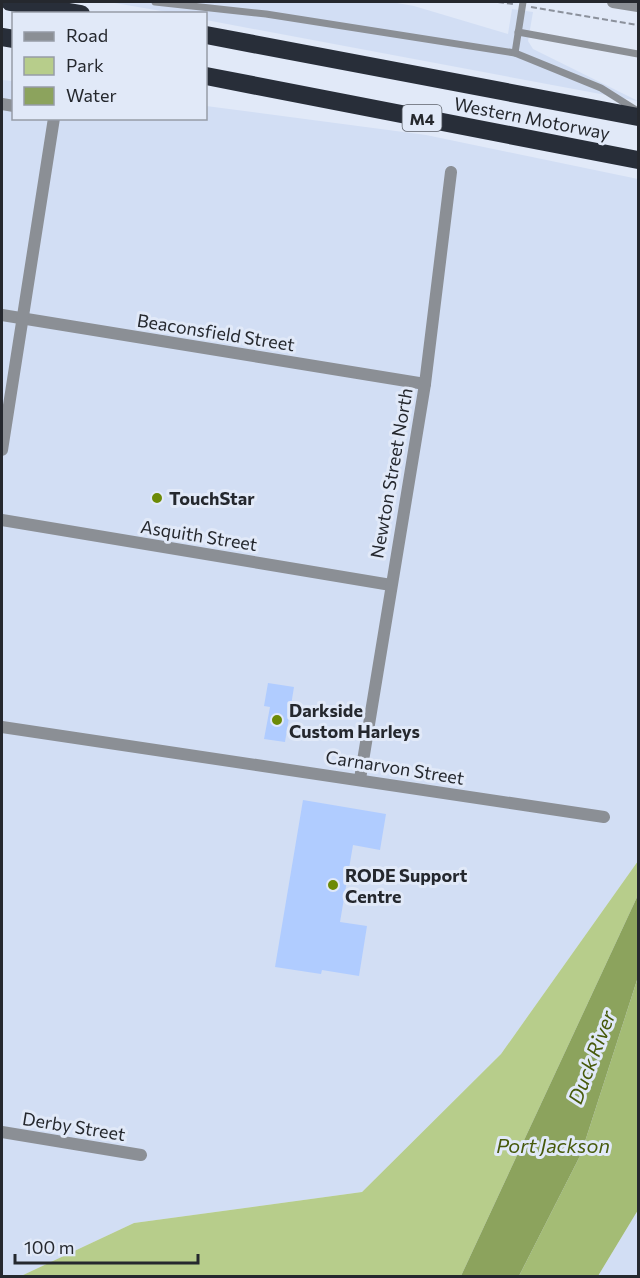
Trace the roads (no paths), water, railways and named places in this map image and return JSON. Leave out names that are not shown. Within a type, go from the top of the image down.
[{"type":"highway","points":[[10,2],[69,12]]},
{"type":"highway","name":"Western Motorway","points":[[207,35],[639,117]]},
{"type":"highway","name":"Western Motorway","points":[[207,76],[639,160]]},
{"type":"street","points":[[612,2],[639,6]]},
{"type":"street","points":[[2,450],[54,120]]},
{"type":"street","name":"Newton Street North","points":[[360,779],[425,384],[451,172]]},
{"type":"street","name":"Beaconsfield Street","points":[[2,315],[425,384]]},
{"type":"street","name":"Asquith Street","points":[[2,520],[391,585]]},
{"type":"street","name":"Carnarvon Street","points":[[2,727],[604,817]]},
{"type":"street","name":"Derby Street","points":[[2,1132],[141,1155]]},
{"type":"lane","points":[[155,2],[266,14],[515,53],[601,88],[639,112]]},
{"type":"lane","points":[[515,53],[523,3]]},
{"type":"lane","points":[[518,32],[639,54]]},
{"type":"water","name":"Port Jackson","points":[[638,895],[638,977],[581,1154],[519,1276],[461,1276]]},
{"type":"place","name":"TouchStar","points":[[157,498]]},
{"type":"place","name":"Darkside Custom Harleys","points":[[277,720]]},
{"type":"place","name":"RODE Support Centre","points":[[333,885]]},
{"type":"water label","name":"Duck River","points":[[591,1057]]}]
